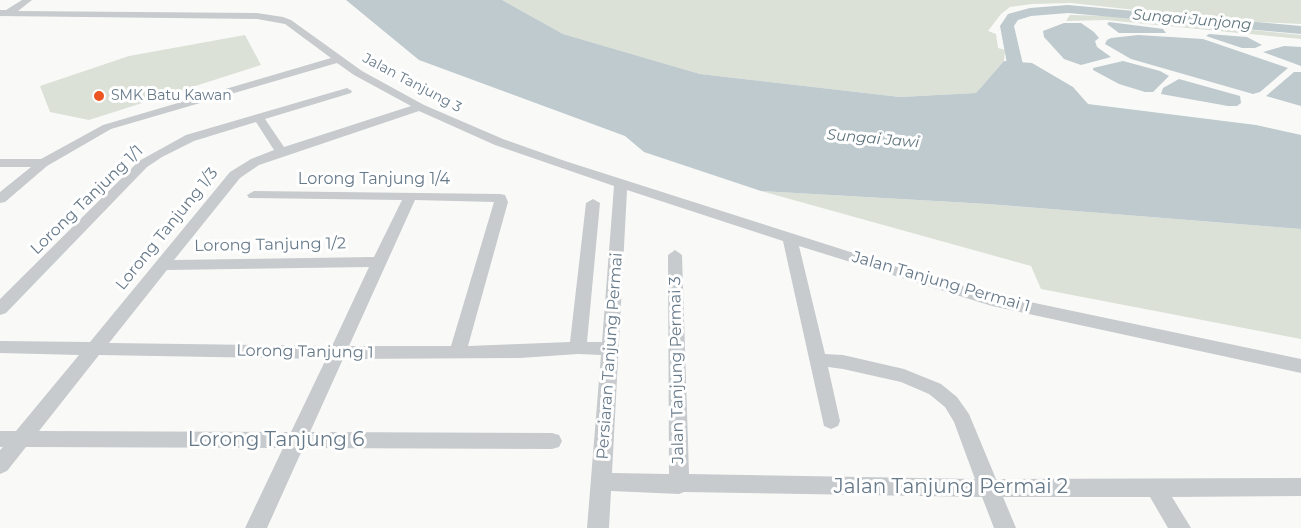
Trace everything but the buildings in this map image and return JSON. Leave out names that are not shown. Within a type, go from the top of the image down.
[{"type":"street","points":[[5,12],[28,0]]},
{"type":"street","points":[[5,12],[33,14]]},
{"type":"street","name":"Jalan Tanjung 3","points":[[5,12],[270,17],[288,22],[358,73],[420,107],[499,142],[621,183]]},
{"type":"street","points":[[0,199],[43,163],[108,127],[339,59]]},
{"type":"street","name":"Lorong Tanjung 1/1","points":[[0,309],[143,164],[173,145],[347,91]]},
{"type":"street","name":"Lorong Tanjung 1/3","points":[[0,465],[234,175],[255,162],[281,152],[420,107]]},
{"type":"street","points":[[260,118],[281,152]]},
{"type":"street","points":[[0,163],[43,163]]},
{"type":"street","name":"Jalan Tanjung Permai 1","points":[[621,183],[992,300],[1301,366]]},
{"type":"street","name":"Persiaran Tanjung Permai","points":[[598,528],[621,183]]},
{"type":"street","name":"Lorong Tanjung 1/4","points":[[254,195],[500,198],[501,202],[457,353]]},
{"type":"street","points":[[256,528],[410,196]]},
{"type":"street","points":[[578,348],[593,203]]},
{"type":"street","points":[[790,238],[831,421]]},
{"type":"street","name":"Jalan Tanjung Permai 3","points":[[675,255],[680,485]]},
{"type":"street","name":"Lorong Tanjung 1/2","points":[[161,265],[379,262]]},
{"type":"street","name":"Lorong Tanjung 1","points":[[0,347],[337,353],[609,349]]},
{"type":"street","points":[[817,360],[843,362],[903,376],[935,389],[951,402],[962,419],[1005,528]]},
{"type":"street","name":"Lorong Tanjung 6","points":[[0,439],[552,441]]},
{"type":"street","name":"Jalan Tanjung Permai 2","points":[[602,482],[991,488],[1301,487]]},
{"type":"street","points":[[1156,488],[1180,528]]},
{"type":"shaded area","points":[[502,0],[1301,0],[1301,24],[1237,21],[1071,3],[1010,7],[1001,14],[988,31],[996,34],[998,48],[1005,50],[1004,61],[976,93],[900,97],[700,74],[563,34]]},
{"type":"shaded area","points":[[1070,15],[1116,16],[1301,35],[1301,39],[1106,20],[1066,21]]},
{"type":"shaded area","points":[[245,35],[261,65],[89,120],[50,112],[40,86],[129,56]]},
{"type":"shaded area","points":[[761,191],[988,204],[1301,229],[1301,339],[1041,289],[1031,266]]},
{"type":"water","name":"Sungai Jawi","points":[[346,0],[502,0],[563,34],[700,74],[900,97],[976,93],[1004,61],[1032,63],[1073,87],[1088,104],[1256,125],[1301,135],[1301,229],[988,204],[761,191],[644,152],[625,136],[419,60]]},
{"type":"water","points":[[1109,22],[1163,29],[1166,33],[1119,33],[1107,24]]},
{"type":"water","points":[[1064,23],[1081,23],[1094,32],[1099,38],[1095,41],[1097,47],[1111,57],[1081,65],[1064,59],[1044,37],[1043,31]]},
{"type":"water","points":[[1209,34],[1247,37],[1262,45],[1255,48],[1242,48],[1206,36]]},
{"type":"water","points":[[1138,35],[1203,39],[1288,68],[1260,92],[1253,94],[1131,59],[1105,44],[1111,38]]},
{"type":"water","points":[[1284,46],[1301,47],[1301,66],[1263,52]]},
{"type":"water","points":[[1123,61],[1160,71],[1169,76],[1153,92],[1145,92],[1119,84],[1093,70],[1093,68]]},
{"type":"water","points":[[1294,72],[1301,72],[1301,106],[1266,96]]},
{"type":"water","points":[[1179,79],[1240,96],[1241,103],[1237,106],[1228,106],[1161,94],[1163,88]]},
{"type":"waterway","name":"Sungai Junjong","points":[[1027,91],[1016,69],[1007,26],[1013,17],[1030,12],[1068,9],[1301,30]]},
{"type":"place","name":"SMK Batu Kawan","points":[[99,96]]}]
